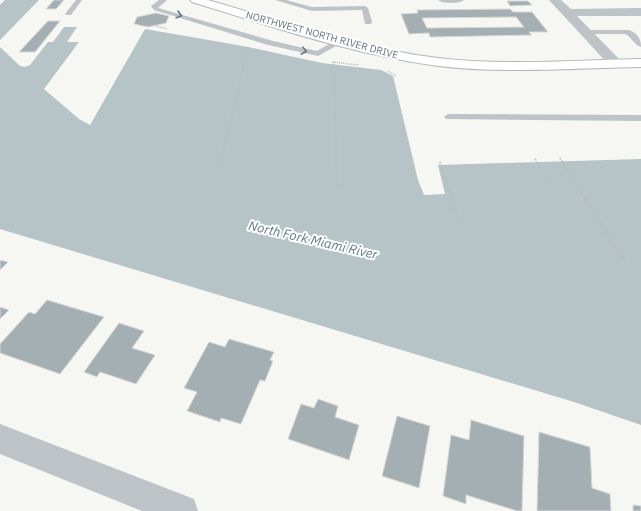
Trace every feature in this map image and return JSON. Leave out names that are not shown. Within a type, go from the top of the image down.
[{"type":"street","name":"NORTHWEST NORTH RIVER DRIVE","points":[[198,0],[339,42],[385,53],[439,62],[493,65],[641,64]]},
{"type":"street","points":[[555,0],[615,63]]},
{"type":"street","points":[[567,13],[641,12]]},
{"type":"street","points":[[0,439],[182,511]]},
{"type":"lane","points":[[69,14],[78,0]]},
{"type":"lane","points":[[164,0],[154,6],[156,9],[271,43],[318,54],[339,42]]},
{"type":"lane","points":[[278,0],[312,9],[365,8],[368,22]]},
{"type":"lane","points":[[441,0],[461,0]]},
{"type":"lane","points":[[585,32],[626,32],[632,34],[641,45]]},
{"type":"lane","points":[[449,117],[641,118]]},
{"type":"path","points":[[220,165],[248,44]]},
{"type":"path","points":[[333,62],[337,188]]},
{"type":"path","points":[[560,158],[625,262]]},
{"type":"path","points":[[535,159],[549,184]]},
{"type":"path","points":[[440,162],[460,227]]},
{"type":"water","points":[[5,0],[39,0],[0,40],[0,5]]},
{"type":"water","name":"North Fork Miami River","points":[[64,27],[77,27],[67,42],[79,42],[44,89],[79,119],[90,125],[145,29],[243,46],[322,63],[381,70],[393,76],[418,180],[424,195],[445,194],[438,165],[641,159],[641,425],[574,402],[0,229],[0,47],[20,66],[25,67],[30,65],[48,42],[53,42]]},
{"type":"building","points":[[54,0],[64,0],[56,9],[46,9]]},
{"type":"building","points":[[507,1],[528,1],[532,5],[510,6]]},
{"type":"building","points":[[510,9],[513,12],[532,12],[548,32],[529,32],[532,35],[430,37],[429,33],[409,34],[401,14],[418,13],[417,10]],"holes":[[[516,17],[524,27],[427,28],[422,18]]]},
{"type":"building","points":[[156,13],[169,16],[166,23],[148,27],[134,24],[137,17]]},
{"type":"building","points":[[48,21],[60,21],[35,52],[19,52]]},
{"type":"building","points":[[0,260],[8,262],[0,270]]},
{"type":"building","points":[[47,300],[104,317],[60,374],[0,353],[0,344],[29,312],[35,314]]},
{"type":"building","points":[[0,307],[9,310],[0,319]]},
{"type":"building","points":[[119,323],[144,331],[132,348],[155,355],[136,384],[100,372],[97,377],[84,372]]},
{"type":"building","points":[[229,339],[274,352],[270,360],[273,361],[265,381],[260,380],[241,424],[221,418],[220,422],[187,411],[197,392],[184,388],[209,342],[225,347]]},
{"type":"building","points":[[318,399],[338,406],[335,417],[359,425],[349,460],[288,439],[301,404],[314,408]]},
{"type":"building","points":[[397,416],[430,426],[419,488],[382,476]]},
{"type":"building","points":[[471,420],[524,436],[522,511],[517,511],[466,495],[466,504],[443,496],[451,435],[469,440]]},
{"type":"building","points":[[539,432],[590,447],[592,488],[610,494],[611,511],[537,511]]},
{"type":"building","points":[[633,505],[641,506],[641,511],[633,511]]}]
